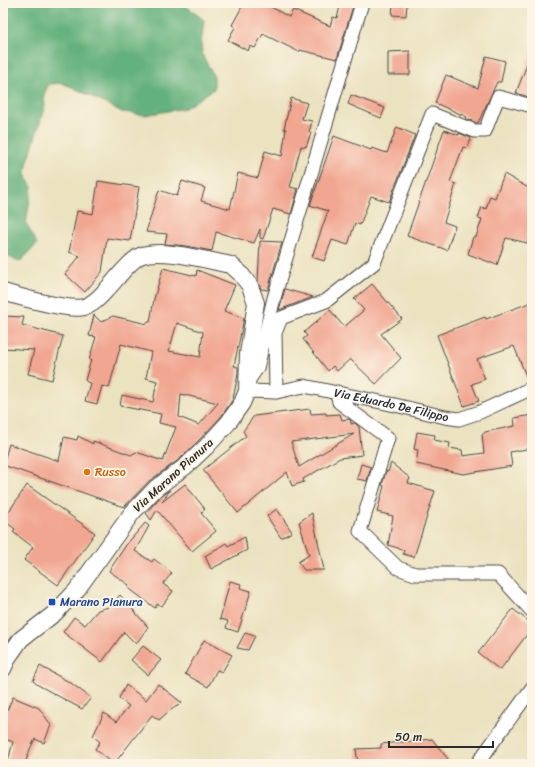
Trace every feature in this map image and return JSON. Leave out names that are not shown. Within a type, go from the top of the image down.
[{"type":"street","points":[[247,386],[257,368],[274,298],[362,3]]},
{"type":"street","points":[[276,392],[275,333],[281,318],[326,301],[374,263],[432,114],[475,131],[485,131],[498,97],[532,106]]},
{"type":"street","name":"Via Marano Pianura","points":[[3,292],[70,307],[84,307],[96,300],[125,269],[140,256],[159,252],[231,266],[240,273],[250,286],[256,303],[248,354],[247,386],[242,403],[228,423],[207,446],[186,466],[156,488],[132,513],[76,591],[56,613],[21,639],[9,656],[3,668]]},
{"type":"street","name":"Via Eduardo De Filippo","points":[[247,386],[276,392],[304,386],[459,419],[480,412],[532,388]]},
{"type":"street","points":[[337,392],[339,402],[388,438],[360,531],[398,568],[415,574],[498,574],[532,611]]},
{"type":"street","points":[[477,764],[532,688]]},
{"type":"green space","points":[[3,3],[182,3],[204,20],[201,45],[203,56],[214,77],[214,89],[185,108],[145,115],[122,112],[62,83],[49,84],[44,94],[45,106],[27,164],[26,177],[32,187],[26,223],[37,244],[20,262],[3,254]]},
{"type":"building","points":[[244,3],[264,3],[289,17],[293,10],[330,26],[333,17],[337,18],[341,3],[354,3],[337,59],[300,50],[299,52],[263,34],[255,48],[250,46],[248,51],[228,40],[235,27],[232,25]]},
{"type":"building","points":[[393,3],[407,4],[406,16],[392,15]]},
{"type":"building","points":[[410,51],[410,75],[388,75],[388,52]]},
{"type":"building","points":[[532,54],[532,98],[516,93]]},
{"type":"building","points":[[486,56],[505,61],[501,82],[497,82],[478,123],[466,119],[467,117],[435,103],[446,75],[478,88]]},
{"type":"building","points":[[351,95],[385,108],[381,118],[348,104]]},
{"type":"building","points":[[291,98],[307,103],[302,119],[312,121],[309,132],[311,133],[306,147],[301,146],[290,187],[298,189],[291,214],[273,209],[263,239],[260,238],[260,229],[254,243],[216,232],[212,251],[165,244],[167,234],[146,232],[159,190],[177,196],[182,181],[205,188],[201,201],[230,209],[238,173],[258,178],[265,151],[282,156],[286,129],[284,129]]},
{"type":"building","points":[[397,127],[415,135],[389,202],[371,196],[360,225],[355,223],[348,245],[332,240],[324,261],[312,257],[328,211],[310,205],[334,136],[371,150],[372,148],[387,153]]},
{"type":"building","points":[[444,130],[459,135],[459,133],[471,138],[467,148],[463,147],[450,182],[456,184],[444,222],[455,226],[447,250],[407,236]]},
{"type":"building","points":[[504,174],[532,190],[532,244],[506,238],[497,265],[468,254],[473,237],[476,237],[482,219],[478,218],[482,207],[486,209],[490,196],[495,198]]},
{"type":"building","points":[[98,181],[139,187],[130,241],[107,238],[102,272],[85,292],[65,274],[80,256],[69,252],[77,211],[93,214]]},
{"type":"building","points":[[260,241],[282,242],[268,290],[261,289],[258,282]]},
{"type":"building","points":[[163,268],[196,276],[197,270],[235,285],[224,311],[244,318],[234,366],[238,367],[238,374],[233,399],[221,417],[180,459],[149,481],[124,507],[3,465],[9,444],[59,461],[64,437],[77,440],[78,436],[93,444],[93,441],[131,455],[136,452],[163,461],[176,427],[159,423],[161,414],[120,406],[122,395],[153,402],[157,381],[146,378],[151,352],[121,344],[109,388],[102,386],[97,404],[85,401],[90,383],[85,380],[96,337],[89,336],[94,315],[101,322],[113,316],[147,324],[147,322],[150,322],[154,299]],"holes":[[[177,323],[203,332],[200,357],[169,351]],[[181,394],[218,403],[199,425],[179,417]]]},
{"type":"building","points":[[372,284],[402,319],[381,334],[401,358],[376,384],[350,359],[337,371],[333,366],[328,371],[303,339],[307,336],[304,332],[330,310],[344,327],[364,310],[354,299]]},
{"type":"building","points":[[285,289],[313,297],[279,310]]},
{"type":"building","points":[[532,302],[532,380],[528,381],[514,346],[477,359],[485,379],[472,384],[479,401],[464,406],[437,335],[485,317],[486,319]]},
{"type":"building","points":[[3,316],[24,317],[22,325],[63,336],[52,380],[28,374],[34,350],[3,348]]},
{"type":"building","points":[[310,409],[311,414],[340,414],[342,420],[349,419],[351,424],[355,423],[359,427],[362,455],[340,458],[303,479],[304,482],[292,486],[287,472],[238,513],[203,470],[246,436],[243,431],[254,416]],"holes":[[[354,434],[299,467],[291,442]]]},
{"type":"building","points":[[532,415],[532,448],[510,452],[512,466],[463,474],[416,464],[418,450],[414,449],[417,432],[435,435],[434,440],[450,443],[449,448],[462,450],[463,456],[484,453],[482,435],[485,432],[515,426],[514,418]]},
{"type":"building","points":[[391,463],[410,478],[408,483],[435,491],[414,557],[403,554],[404,550],[388,545],[393,516],[377,512],[384,486],[382,485],[386,471],[388,472]]},
{"type":"building","points":[[361,464],[371,467],[367,481],[357,479]]},
{"type":"building","points":[[185,484],[205,509],[201,513],[216,531],[192,551],[157,510],[151,520],[146,513],[162,495],[170,490],[162,502]]},
{"type":"building","points":[[27,485],[95,533],[58,585],[24,560],[33,547],[13,532],[15,529],[3,520]]},
{"type":"building","points":[[277,509],[292,532],[281,538],[267,516]]},
{"type":"building","points":[[312,513],[324,570],[304,570],[298,562],[309,555],[299,522]]},
{"type":"building","points":[[145,523],[149,526],[135,551],[152,562],[154,559],[172,573],[163,584],[173,591],[162,606],[157,604],[155,608],[127,587],[129,585],[109,571],[126,545]]},
{"type":"building","points":[[245,537],[247,550],[211,569],[205,556],[226,543],[228,546]]},
{"type":"building","points":[[230,581],[241,584],[240,588],[251,591],[238,632],[226,628],[228,621],[220,619]]},
{"type":"building","points":[[120,595],[148,627],[136,644],[124,632],[102,662],[63,632],[74,617],[85,625],[98,610],[109,607]]},
{"type":"building","points":[[513,609],[532,624],[532,628],[500,670],[478,653]]},
{"type":"building","points":[[245,633],[255,636],[248,650],[237,648]]},
{"type":"building","points":[[204,640],[232,655],[222,672],[217,670],[208,687],[185,674]]},
{"type":"building","points":[[143,646],[161,660],[148,675],[131,660]]},
{"type":"building","points":[[40,666],[71,683],[91,698],[82,709],[38,685],[33,681]]},
{"type":"building","points":[[158,684],[182,703],[169,711],[159,720],[152,715],[114,764],[95,749],[100,742],[93,736],[104,713],[116,722],[129,706],[119,698],[126,685],[146,700]]},
{"type":"building","points":[[13,697],[39,708],[51,725],[44,743],[35,739],[25,764],[7,764],[13,742],[3,738],[3,719]]},
{"type":"building","points":[[432,739],[452,764],[358,764],[356,749],[381,748],[381,744]]},
{"type":"place","name":"Russo","points":[[87,472]]},
{"type":"place","name":"Marano Pianura","points":[[52,602]]}]
